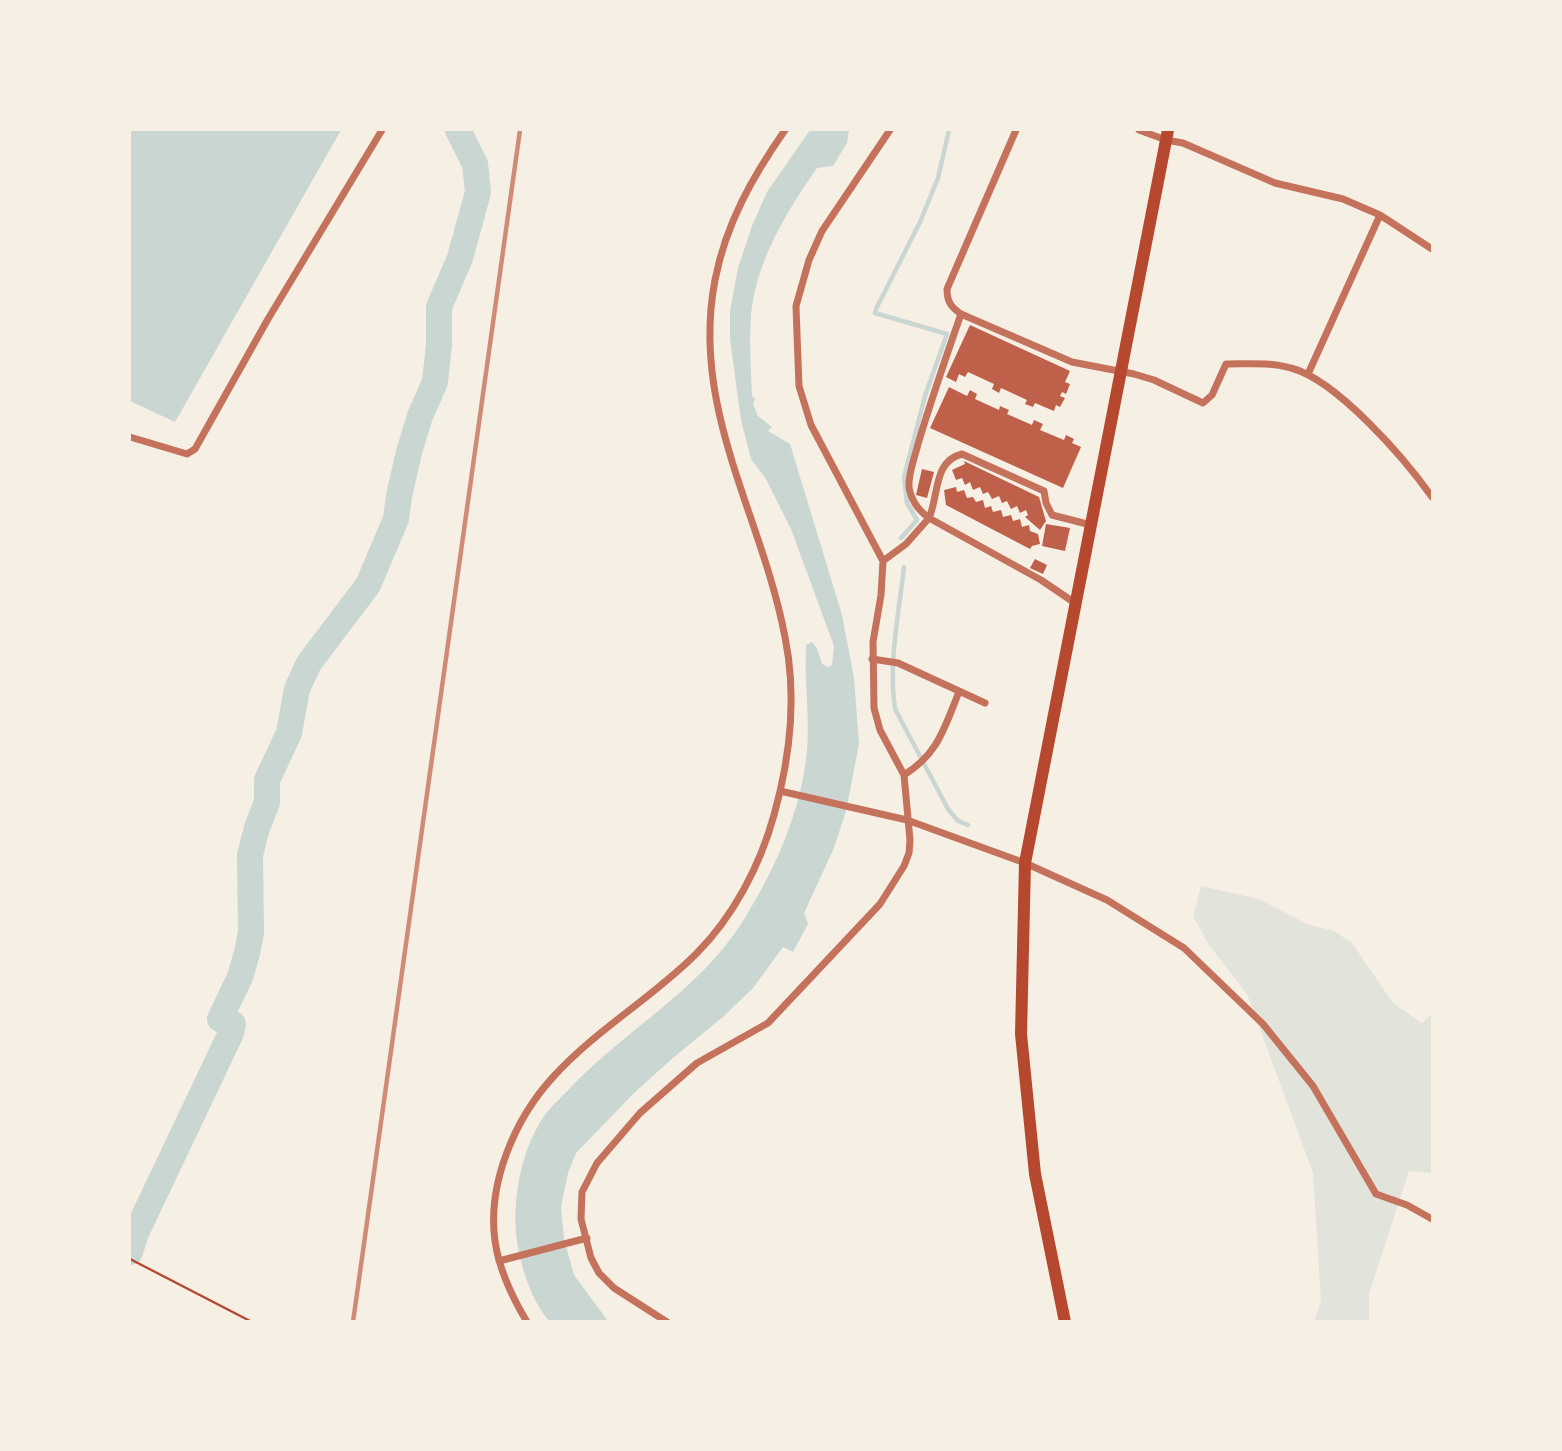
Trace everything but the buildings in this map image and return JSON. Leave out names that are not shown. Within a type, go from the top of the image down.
[{"type":"highway","points":[[1065,1321],[1035,1174],[1021,1034],[1025,863],[1167,135]]},
{"type":"street","points":[[130,437],[187,454],[195,449],[268,319],[382,130]]},
{"type":"street","points":[[527,1321],[515,1301],[495,1240],[494,1217],[503,1163],[524,1116],[555,1075],[615,1020],[672,976],[698,952],[719,926],[751,874],[782,792],[790,731],[786,638],[720,424],[709,340],[715,280],[732,221],[744,194],[785,130]]},
{"type":"street","points":[[667,1321],[614,1288],[599,1273],[581,1219],[582,1192],[597,1163],[640,1113],[697,1063],[768,1023],[880,904],[909,853],[904,775],[880,730],[874,708],[873,642],[881,595],[883,562],[811,425],[799,386],[796,306],[809,260],[822,230],[890,130]]},
{"type":"street","points":[[1016,130],[947,289],[951,307],[961,314],[1072,362],[1121,370],[1154,380],[1203,403],[1212,395],[1226,364],[1261,364],[1291,368],[1308,374],[1359,413],[1411,468],[1433,497]]},
{"type":"street","points":[[1139,130],[1167,135],[1275,183],[1343,199],[1380,215],[1433,249]]},
{"type":"street","points":[[1308,374],[1380,215]]},
{"type":"street","points":[[961,314],[928,410],[911,473],[909,486],[913,500],[919,510],[929,518],[1041,580],[1076,604]]},
{"type":"street","points":[[883,562],[906,544],[929,518],[945,464],[954,456],[962,454],[1044,491],[1052,515],[1091,525]]},
{"type":"street","points":[[873,659],[894,662],[985,703]]},
{"type":"street","points":[[904,775],[928,757],[936,746],[960,692]]},
{"type":"street","points":[[782,792],[907,820],[1025,863],[1107,900],[1184,948],[1263,1024],[1313,1086],[1376,1194],[1407,1205],[1433,1219]]},
{"type":"street","points":[[502,1260],[587,1238]]},
{"type":"path","points":[[130,1259],[252,1321]]},
{"type":"shaded area","points":[[130,130],[341,130],[175,422],[130,401]]},
{"type":"shaded area","points":[[810,130],[849,130],[847,143],[833,166],[817,168],[784,219],[759,275],[751,315],[752,396],[758,416],[772,427],[768,431],[790,444],[842,615],[854,678],[859,744],[846,811],[833,850],[804,913],[808,924],[793,952],[783,947],[753,988],[633,1094],[576,1153],[568,1173],[561,1207],[564,1239],[574,1275],[608,1321],[549,1321],[526,1280],[516,1233],[518,1188],[536,1129],[554,1104],[594,1065],[705,969],[741,924],[775,863],[799,797],[808,738],[806,645],[812,642],[822,664],[828,667],[832,665],[834,646],[791,529],[766,479],[751,459],[741,420],[730,339],[730,311],[738,268],[752,226],[767,192]]},
{"type":"shaded area","points":[[1201,886],[1259,899],[1307,924],[1334,931],[1352,943],[1393,1003],[1422,1023],[1432,1013],[1432,1173],[1409,1171],[1369,1294],[1369,1321],[1314,1321],[1321,1301],[1313,1173],[1247,994],[1209,945],[1193,916]]},
{"type":"waterway","points":[[130,1252],[136,1233],[231,1033],[233,1024],[220,1019],[240,977],[251,932],[250,855],[267,802],[267,780],[289,733],[297,689],[309,663],[368,585],[396,519],[409,452],[420,416],[435,382],[439,307],[460,258],[478,192],[475,164],[458,130]]},
{"type":"waterway","points":[[901,538],[917,520],[907,503],[904,477],[925,396],[947,334],[875,313],[920,222],[938,178],[949,130]]},
{"type":"waterway","points":[[904,567],[893,656],[895,709],[948,809],[958,821],[968,825]]},
{"type":"railway","points":[[353,1322],[520,130]]}]
